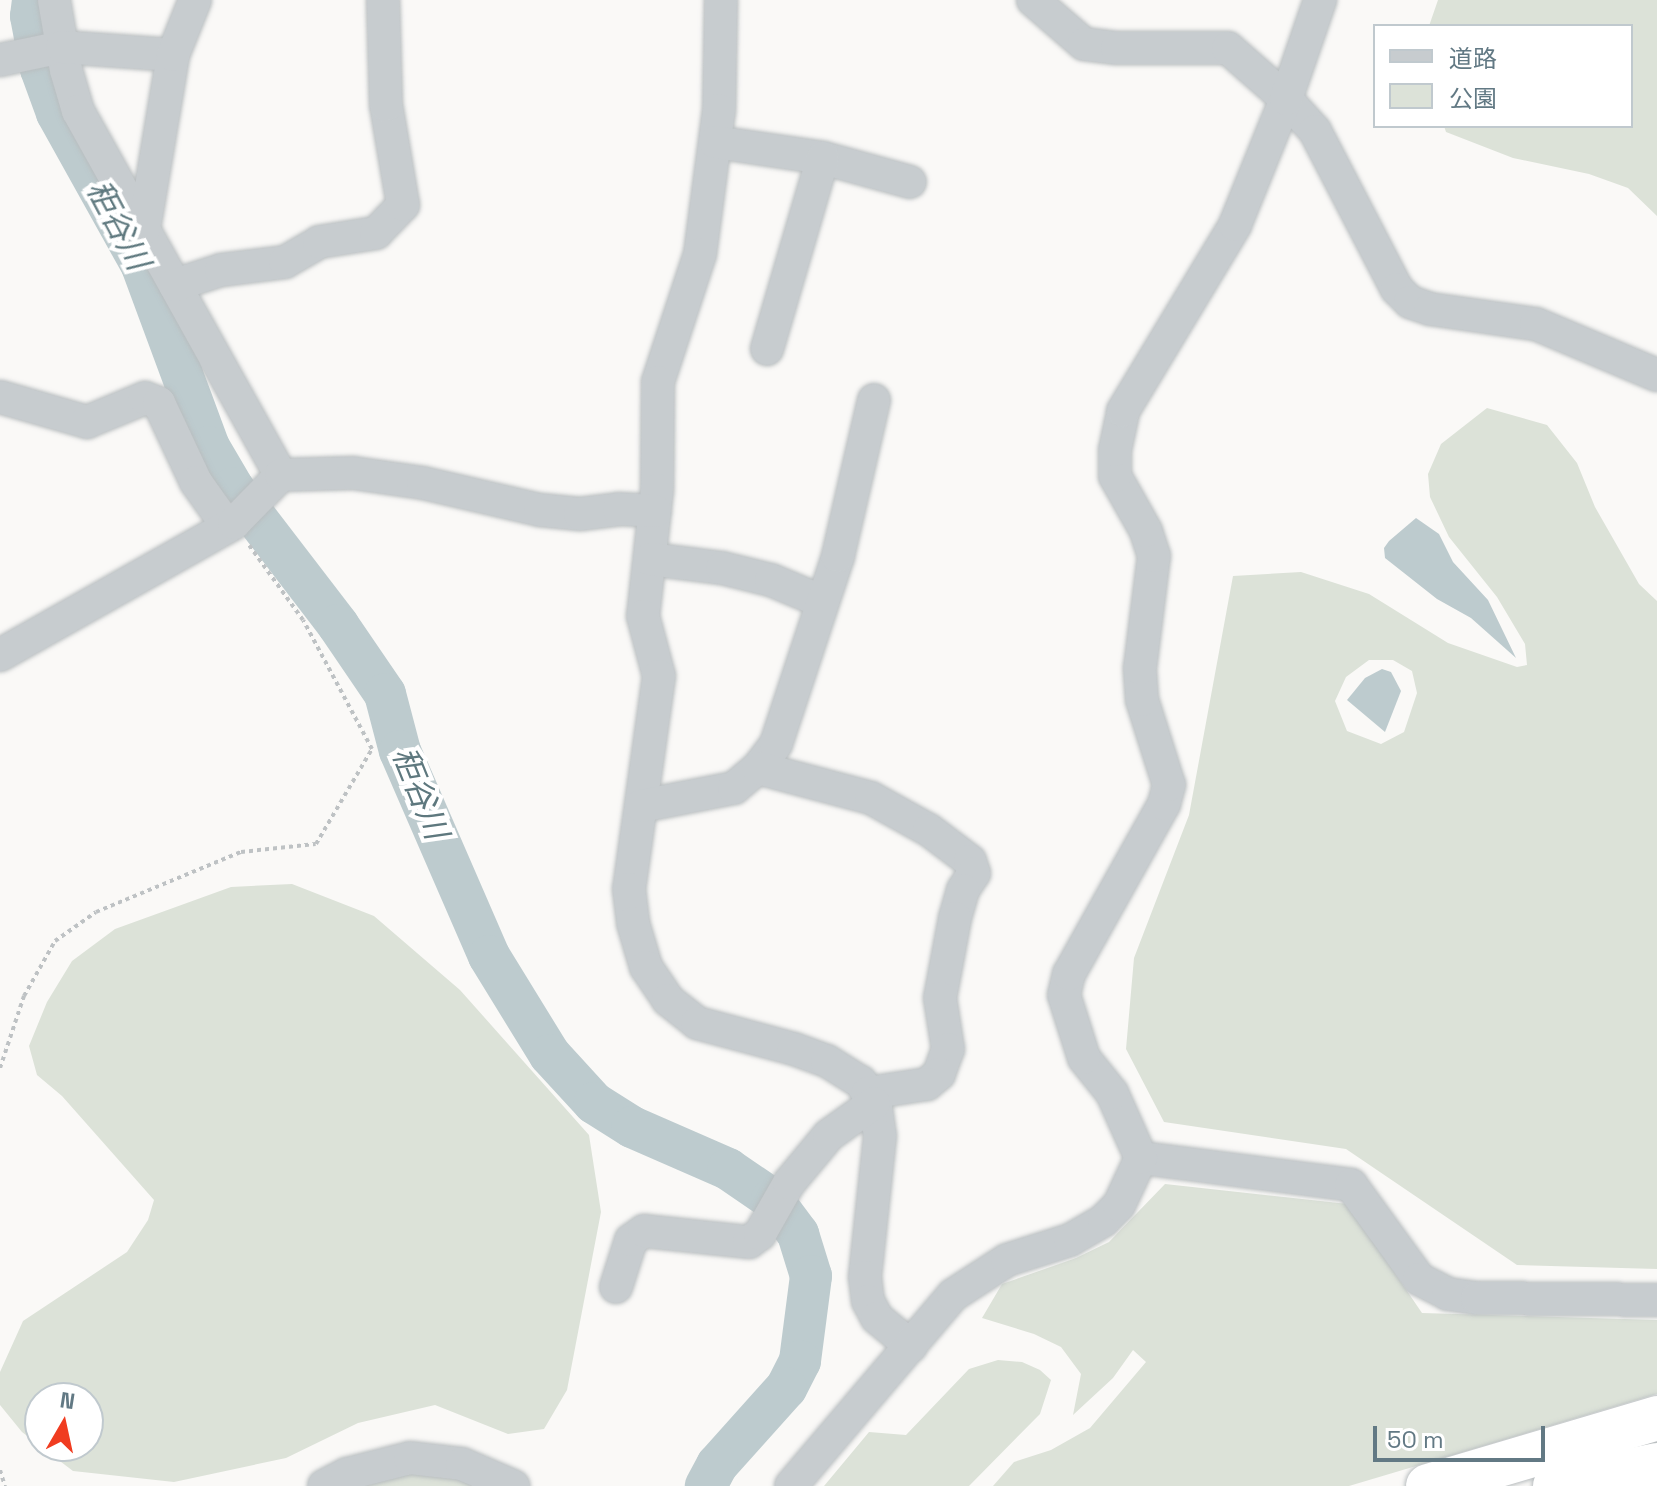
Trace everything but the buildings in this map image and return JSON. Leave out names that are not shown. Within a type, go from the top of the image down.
[{"type":"highway","points":[[1428,1486],[1657,1418]]},
{"type":"highway","points":[[1555,1486],[1657,1465]]},
{"type":"street","points":[[54,0],[78,111],[281,475]]},
{"type":"street","points":[[144,229],[173,55],[195,0]]},
{"type":"street","points":[[175,285],[221,270],[285,262],[319,242],[376,233],[403,205],[386,105],[383,0]]},
{"type":"street","points":[[721,0],[719,110],[700,254],[658,382],[655,511],[643,616],[659,676],[629,889],[633,923],[646,967],[668,1000],[697,1023],[827,1061],[861,1082],[871,1098],[880,1136],[865,1277],[868,1301],[877,1318],[911,1346]]},
{"type":"street","points":[[1033,0],[1084,44],[1117,48],[1228,48],[1286,99],[1315,131],[1397,289],[1410,302],[1430,309],[1536,324],[1657,375]]},
{"type":"street","points":[[791,1486],[953,1295],[1007,1260],[1070,1240],[1104,1220],[1119,1205],[1141,1158],[1112,1093],[1084,1058],[1064,995],[1069,974],[1164,804],[1169,785],[1142,700],[1140,668],[1154,556],[1146,531],[1115,476],[1115,450],[1123,411],[1235,225],[1286,99],[1320,0]]},
{"type":"street","points":[[9,59],[62,47],[173,55]]},
{"type":"street","points":[[715,142],[823,158],[910,182]]},
{"type":"street","points":[[767,349],[823,158]]},
{"type":"street","points":[[0,397],[87,422],[145,398],[159,403],[196,482],[231,525]]},
{"type":"street","points":[[641,806],[734,788],[758,768],[776,744],[838,556],[874,400]]},
{"type":"street","points":[[0,655],[231,525],[281,475],[353,473],[423,483],[540,510],[580,514],[619,509],[655,511]]},
{"type":"street","points":[[650,559],[722,568],[771,580],[823,602]]},
{"type":"street","points":[[616,1287],[631,1240],[644,1231],[749,1242],[760,1234],[789,1183],[829,1135],[871,1098],[927,1084],[939,1074],[948,1049],[940,998],[955,918],[963,890],[974,873],[970,861],[929,830],[871,798],[758,768]]},
{"type":"street","points":[[1141,1158],[1351,1185],[1419,1279],[1448,1294],[1477,1298],[1657,1300]]},
{"type":"street","points":[[324,1486],[347,1474],[410,1458],[462,1464],[513,1486]]},
{"type":"path","points":[[0,1068],[24,996],[55,941],[96,912],[241,852],[316,844],[372,749],[303,620],[231,525]]},
{"type":"path","points":[[0,1470],[5,1486]]},
{"type":"green space","points":[[1438,0],[1657,0],[1657,216],[1628,188],[1589,174],[1513,158],[1446,132],[1445,128],[1633,128],[1633,24],[1430,24]]},
{"type":"green space","points":[[1487,408],[1547,425],[1577,463],[1595,507],[1639,584],[1657,601],[1657,1269],[1517,1265],[1346,1149],[1164,1122],[1126,1049],[1134,958],[1189,815],[1233,576],[1301,572],[1369,594],[1448,643],[1517,667],[1527,665],[1525,644],[1497,597],[1449,537],[1430,497],[1428,474],[1441,444]],"holes":[[[1369,660],[1393,660],[1412,671],[1417,693],[1404,732],[1381,744],[1347,731],[1335,701],[1346,677]]]},
{"type":"green space","points":[[292,884],[374,916],[460,990],[589,1135],[601,1212],[567,1390],[544,1429],[508,1434],[435,1405],[358,1423],[286,1458],[174,1482],[73,1471],[61,1462],[104,1462],[104,1382],[24,1382],[24,1434],[0,1405],[0,1372],[23,1321],[127,1252],[148,1220],[154,1200],[62,1096],[37,1075],[29,1046],[47,1002],[72,961],[115,929],[231,887]]},
{"type":"green space","points":[[1165,1184],[1348,1204],[1422,1313],[1657,1320],[1657,1394],[1349,1486],[993,1486],[1014,1462],[1051,1450],[1090,1428],[1146,1362],[1133,1350],[1113,1378],[1073,1415],[1081,1374],[1061,1347],[1034,1334],[982,1318],[1002,1284],[1076,1258],[1109,1242]]},
{"type":"green space","points":[[998,1360],[1022,1362],[1040,1370],[1051,1380],[1040,1414],[969,1486],[824,1486],[869,1432],[906,1435],[969,1369]]},
{"type":"green space","points":[[408,1470],[442,1473],[475,1486],[359,1486]]},
{"type":"shaded area","points":[[1416,518],[1439,534],[1453,562],[1488,600],[1516,658],[1471,618],[1437,599],[1385,558],[1384,548],[1389,541]]},
{"type":"shaded area","points":[[1382,669],[1391,672],[1401,691],[1385,732],[1347,700],[1365,678]]},
{"type":"waterway","name":"秬谷川","points":[[33,0],[31,16],[41,69],[57,113],[142,266],[209,447],[233,488],[338,625],[385,694],[400,751],[489,956],[550,1055],[594,1103],[632,1127],[728,1169],[772,1199],[798,1234],[811,1276],[800,1361],[786,1388],[717,1465],[706,1486]]}]
